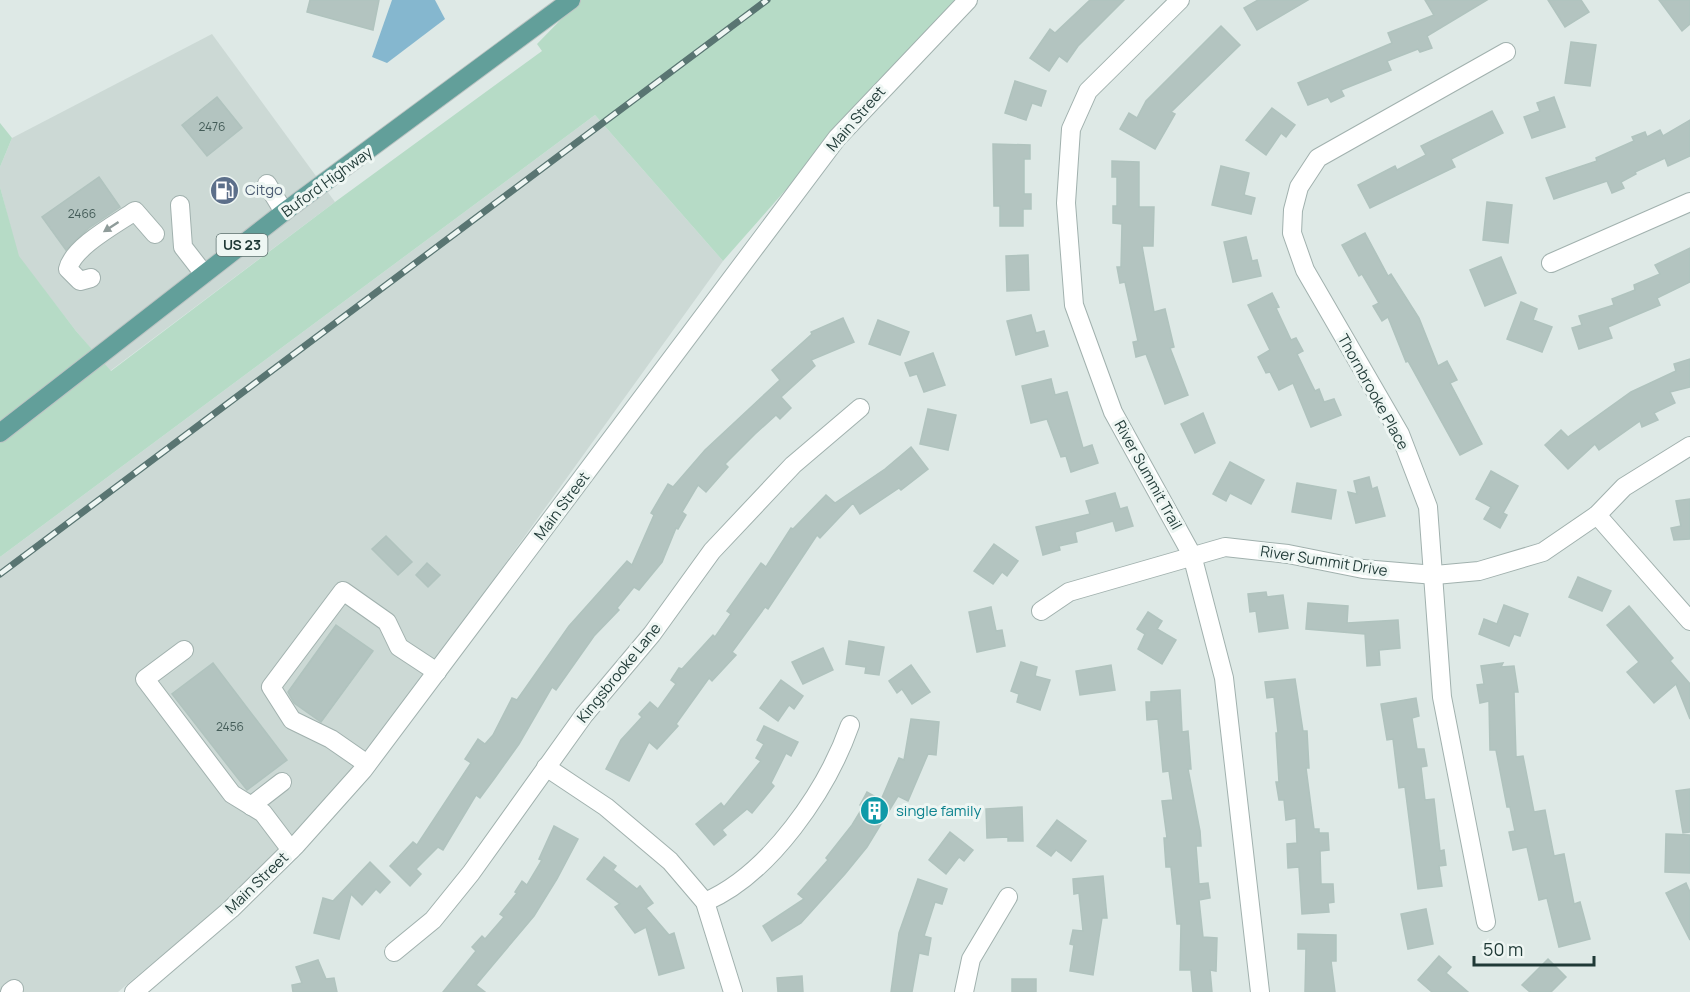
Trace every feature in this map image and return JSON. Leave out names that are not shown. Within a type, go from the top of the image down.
[{"type":"main road","name":"Buford Highway","points":[[0,433],[145,323],[284,212],[571,0]]},
{"type":"street","name":"Main Street","points":[[134,992],[231,909],[291,850],[367,764],[837,138],[968,0]]},
{"type":"street","name":"River Summit Trail","points":[[1180,0],[1088,91],[1071,129],[1066,203],[1074,305],[1113,412],[1192,555],[1224,678],[1260,992]]},
{"type":"street","name":"Thornbrooke Place","points":[[1486,922],[1442,697],[1435,575],[1428,507],[1404,444],[1305,270],[1292,233],[1293,210],[1299,188],[1318,158],[1506,52]]},
{"type":"street","points":[[267,184],[284,212]]},
{"type":"street","points":[[1551,263],[1690,202]]},
{"type":"street","points":[[180,205],[183,247],[204,274]]},
{"type":"street","points":[[91,278],[80,281],[68,269],[71,258],[103,232],[135,211],[151,237],[183,247]]},
{"type":"street","name":"Kingsbrooke Lane","points":[[394,952],[433,921],[471,873],[584,715],[652,634],[712,551],[793,465],[860,408]]},
{"type":"street","name":"River Summit Drive","points":[[1041,611],[1069,592],[1225,547],[1288,554],[1363,569],[1435,575],[1479,571],[1543,552],[1596,515],[1624,487],[1690,446]]},
{"type":"street","points":[[1596,515],[1690,621]]},
{"type":"street","points":[[367,764],[331,739],[292,720],[272,687],[344,591],[387,622],[399,647],[437,672]]},
{"type":"street","points":[[184,650],[145,679],[232,794],[264,813],[291,850]]},
{"type":"street","points":[[705,902],[724,894],[757,867],[789,833],[838,759],[850,725]]},
{"type":"street","points":[[546,767],[606,807],[670,861],[705,902],[733,992]]},
{"type":"street","points":[[251,806],[282,782]]},
{"type":"street","points":[[964,992],[971,958],[1008,897]]},
{"type":"shaded area","points":[[212,34],[335,202],[110,371],[18,256],[0,187],[0,167],[12,138]]},
{"type":"shaded area","points":[[595,115],[723,261],[396,715],[294,845],[118,992],[0,992],[0,557]]},
{"type":"green space","points":[[580,0],[970,0],[847,120],[723,261],[595,115],[0,557],[0,187],[19,256],[76,331],[111,371],[335,202],[542,51],[537,44]]},
{"type":"green space","points":[[0,123],[12,138],[0,167]]},
{"type":"water","points":[[392,0],[435,0],[445,19],[387,63],[372,57]]},
{"type":"building","points":[[310,0],[379,0],[373,30],[307,12]]},
{"type":"building","points":[[1090,0],[1124,0],[1078,46],[1067,62],[1059,56],[1049,71],[1030,58],[1050,29],[1055,33]]},
{"type":"building","points":[[1258,0],[1308,0],[1257,30],[1244,8]]},
{"type":"building","points":[[1425,0],[1487,0],[1427,36],[1432,48],[1420,52],[1418,49],[1387,61],[1391,70],[1341,90],[1344,96],[1331,102],[1328,97],[1308,105],[1298,83],[1392,43],[1388,33],[1434,15]]},
{"type":"building","points":[[1548,0],[1581,0],[1589,12],[1565,27]]},
{"type":"building","points":[[1659,0],[1690,0],[1690,24],[1682,31]]},
{"type":"building","points":[[1221,26],[1240,45],[1171,112],[1175,114],[1155,149],[1120,129],[1129,113],[1137,118],[1146,101]]},
{"type":"building","points":[[1571,42],[1596,45],[1590,86],[1565,83]]},
{"type":"building","points":[[1015,81],[1046,91],[1041,106],[1032,103],[1026,120],[1005,113]]},
{"type":"building","points":[[217,97],[242,128],[207,156],[182,125]]},
{"type":"building","points":[[1554,97],[1565,127],[1532,138],[1524,117],[1540,111],[1537,103]]},
{"type":"building","points":[[1272,108],[1295,125],[1286,137],[1281,133],[1266,155],[1246,140]]},
{"type":"building","points":[[1492,111],[1503,133],[1451,159],[1455,167],[1370,208],[1358,185],[1395,166],[1397,170],[1426,155],[1421,146]]},
{"type":"building","points":[[1690,120],[1690,156],[1668,166],[1665,158],[1635,172],[1636,174],[1621,182],[1624,188],[1612,193],[1607,181],[1554,199],[1546,178],[1597,161],[1596,158],[1634,141],[1632,137],[1645,132],[1647,137],[1660,130],[1663,136]]},
{"type":"building","points":[[993,144],[1030,145],[1030,159],[1024,159],[1024,194],[1031,194],[1031,209],[1023,209],[1023,226],[1000,226],[1000,206],[994,206]]},
{"type":"building","points":[[1112,161],[1139,162],[1139,207],[1154,207],[1153,246],[1142,246],[1154,312],[1165,309],[1174,347],[1170,348],[1188,395],[1165,404],[1146,354],[1136,357],[1133,342],[1138,341],[1125,282],[1120,283],[1117,267],[1121,267],[1122,224],[1113,223],[1113,206],[1117,206],[1117,177],[1112,177]]},
{"type":"building","points":[[1221,166],[1249,173],[1244,195],[1255,198],[1251,214],[1212,205]]},
{"type":"building","points":[[99,177],[120,207],[89,228],[66,250],[42,217]]},
{"type":"building","points":[[1487,202],[1512,205],[1508,243],[1483,240]]},
{"type":"building","points":[[1365,233],[1388,276],[1391,274],[1419,318],[1438,366],[1447,361],[1457,380],[1450,383],[1482,444],[1460,455],[1408,361],[1406,362],[1388,317],[1382,321],[1373,306],[1379,303],[1362,274],[1359,276],[1342,245]]},
{"type":"building","points":[[1246,237],[1252,261],[1257,260],[1261,276],[1233,282],[1224,242]]},
{"type":"building","points":[[1690,248],[1690,282],[1657,298],[1660,305],[1608,327],[1612,338],[1579,349],[1572,328],[1582,325],[1579,316],[1614,305],[1612,299],[1635,290],[1634,285],[1660,274],[1655,265]]},
{"type":"building","points":[[1028,255],[1029,290],[1007,291],[1006,256]]},
{"type":"building","points":[[1501,257],[1516,293],[1485,306],[1470,270]]},
{"type":"building","points":[[1272,293],[1279,307],[1276,308],[1291,340],[1296,338],[1303,351],[1297,354],[1315,391],[1319,389],[1324,402],[1334,399],[1341,415],[1311,427],[1293,383],[1279,390],[1270,372],[1266,373],[1258,357],[1270,350],[1248,305]]},
{"type":"building","points":[[1521,302],[1537,309],[1533,320],[1552,327],[1542,352],[1507,339]]},
{"type":"building","points":[[1031,315],[1036,333],[1044,331],[1048,346],[1016,355],[1007,321]]},
{"type":"building","points":[[843,318],[854,342],[811,360],[815,366],[781,397],[791,408],[780,419],[776,415],[755,434],[725,464],[728,467],[706,492],[698,485],[682,512],[686,515],[678,529],[676,528],[662,562],[639,590],[634,587],[617,608],[619,610],[594,636],[556,690],[552,687],[519,744],[480,798],[476,795],[443,850],[438,847],[416,869],[421,874],[410,886],[390,866],[413,842],[417,845],[471,763],[465,759],[478,739],[485,744],[493,735],[512,698],[517,700],[569,626],[627,561],[632,565],[654,515],[651,513],[668,484],[673,487],[705,450],[780,380],[772,370],[812,334],[811,332]]},
{"type":"building","points":[[878,320],[909,332],[900,355],[869,344]]},
{"type":"building","points":[[933,353],[945,385],[924,392],[917,374],[910,376],[905,363]]},
{"type":"building","points":[[1690,359],[1690,387],[1670,392],[1675,403],[1654,413],[1658,420],[1642,427],[1640,421],[1599,450],[1595,444],[1568,469],[1545,445],[1561,430],[1568,437],[1631,392],[1676,371],[1674,364]]},
{"type":"building","points":[[1051,379],[1055,395],[1067,392],[1083,448],[1092,445],[1098,463],[1071,472],[1066,456],[1061,457],[1047,419],[1031,423],[1022,386]]},
{"type":"building","points":[[928,409],[956,415],[948,450],[920,444]]},
{"type":"building","points":[[1203,413],[1215,443],[1195,453],[1181,424]]},
{"type":"building","points":[[911,447],[928,469],[901,490],[899,488],[860,514],[853,503],[820,538],[817,535],[768,609],[765,607],[732,652],[736,655],[712,681],[709,678],[676,724],[678,726],[657,749],[649,742],[629,781],[606,769],[621,740],[642,717],[639,714],[650,702],[658,709],[676,684],[671,680],[679,668],[682,669],[713,635],[715,637],[731,614],[727,611],[761,563],[766,567],[791,528],[793,529],[826,495],[835,503],[885,469]]},
{"type":"building","points":[[1230,462],[1264,480],[1251,504],[1230,493],[1226,501],[1213,494]]},
{"type":"building","points":[[1491,471],[1518,486],[1503,513],[1507,515],[1500,528],[1484,519],[1491,507],[1476,499]]},
{"type":"building","points":[[1369,477],[1372,489],[1377,487],[1385,516],[1356,523],[1348,492],[1357,494],[1354,481]]},
{"type":"building","points":[[1297,483],[1336,490],[1331,519],[1292,512]]},
{"type":"building","points":[[1115,493],[1120,509],[1127,507],[1133,526],[1116,531],[1113,521],[1075,532],[1077,542],[1059,546],[1060,550],[1043,555],[1036,527],[1090,514],[1086,501]]},
{"type":"building","points":[[1690,499],[1690,539],[1674,540],[1671,528],[1681,526],[1676,501]]},
{"type":"building","points":[[386,536],[412,562],[398,575],[372,549]]},
{"type":"building","points":[[994,544],[1018,561],[1007,576],[1002,572],[993,584],[974,571]]},
{"type":"building","points":[[427,563],[440,575],[428,587],[416,575]]},
{"type":"building","points":[[1578,577],[1611,591],[1602,611],[1569,597]]},
{"type":"building","points":[[1266,592],[1267,597],[1283,595],[1288,628],[1259,632],[1256,611],[1250,612],[1248,594]]},
{"type":"building","points":[[1308,603],[1348,606],[1347,623],[1398,620],[1400,648],[1379,650],[1380,665],[1367,666],[1365,634],[1306,629]]},
{"type":"building","points":[[1504,605],[1528,614],[1520,636],[1514,634],[1509,646],[1479,634],[1484,619],[1497,624]]},
{"type":"building","points":[[1629,606],[1673,658],[1670,661],[1690,684],[1690,719],[1676,684],[1654,703],[1627,672],[1639,662],[1607,625]]},
{"type":"building","points":[[991,607],[996,631],[1002,630],[1005,646],[977,652],[969,612]]},
{"type":"building","points":[[1148,612],[1162,621],[1157,629],[1176,640],[1162,664],[1138,649],[1145,634],[1137,629]]},
{"type":"building","points":[[336,625],[373,651],[321,722],[294,703],[288,692]]},
{"type":"building","points":[[849,641],[884,647],[879,675],[865,673],[866,667],[846,664]]},
{"type":"building","points":[[823,648],[833,670],[803,684],[792,662]]},
{"type":"building","points":[[1021,662],[1037,667],[1035,676],[1050,680],[1040,710],[1017,702],[1019,694],[1011,691]]},
{"type":"building","points":[[213,663],[287,760],[247,790],[172,694]]},
{"type":"building","points":[[1503,663],[1501,667],[1514,666],[1518,692],[1514,692],[1516,757],[1523,756],[1534,812],[1545,810],[1554,856],[1564,854],[1574,904],[1580,902],[1590,939],[1559,947],[1547,898],[1539,900],[1527,847],[1513,850],[1509,832],[1515,831],[1510,807],[1507,807],[1496,750],[1490,750],[1489,701],[1480,703],[1477,685],[1484,684],[1481,666]]},
{"type":"building","points":[[911,665],[930,692],[912,704],[902,689],[897,693],[889,681]]},
{"type":"building","points":[[1111,665],[1115,690],[1080,695],[1076,671]]},
{"type":"building","points":[[1295,679],[1303,731],[1307,731],[1309,768],[1306,768],[1314,829],[1319,829],[1319,833],[1328,833],[1329,850],[1320,851],[1321,884],[1333,884],[1334,902],[1328,903],[1329,912],[1302,914],[1299,867],[1288,868],[1287,844],[1297,843],[1296,818],[1286,820],[1284,800],[1279,800],[1276,782],[1279,782],[1276,733],[1278,733],[1274,697],[1267,698],[1265,682]]},
{"type":"building","points":[[781,680],[803,696],[794,709],[789,705],[778,721],[760,708]]},
{"type":"building","points":[[1180,690],[1182,732],[1188,731],[1191,769],[1188,769],[1200,831],[1201,846],[1196,846],[1199,884],[1208,883],[1210,898],[1199,900],[1203,937],[1217,938],[1216,971],[1210,970],[1212,992],[1193,992],[1191,970],[1180,970],[1181,924],[1177,924],[1171,867],[1166,867],[1164,838],[1167,838],[1162,801],[1173,800],[1169,771],[1163,772],[1158,719],[1147,720],[1146,702],[1151,702],[1151,692]]},
{"type":"building","points":[[1416,698],[1419,716],[1412,718],[1417,749],[1424,749],[1427,766],[1421,767],[1425,800],[1434,799],[1440,851],[1444,850],[1446,865],[1439,866],[1442,886],[1418,889],[1405,787],[1399,788],[1393,739],[1387,740],[1381,704]]},
{"type":"building","points":[[911,719],[939,722],[936,755],[928,754],[908,801],[898,796],[867,847],[845,874],[801,923],[772,941],[763,926],[804,899],[798,894],[828,860],[826,858],[852,825],[863,807],[860,805],[867,792],[881,800],[899,758],[904,760]]},
{"type":"building","points":[[764,726],[798,742],[791,756],[786,753],[771,783],[774,786],[752,813],[747,809],[722,830],[726,835],[714,845],[696,824],[721,803],[724,807],[761,761],[756,758],[764,744],[757,740]]},
{"type":"building","points":[[1690,789],[1690,832],[1683,833],[1676,791]]},
{"type":"building","points":[[1022,807],[1023,841],[1008,841],[1008,837],[987,838],[986,809]]},
{"type":"building","points":[[1057,820],[1086,841],[1071,861],[1056,850],[1051,856],[1037,846]]},
{"type":"building","points":[[554,826],[578,839],[534,916],[476,985],[485,992],[443,992],[476,951],[472,947],[482,936],[485,939],[504,917],[500,914],[517,893],[515,892],[522,881],[527,885],[542,860],[539,859]]},
{"type":"building","points":[[950,832],[973,850],[964,861],[959,857],[946,874],[929,860]]},
{"type":"building","points":[[1666,834],[1690,835],[1690,873],[1665,872]]},
{"type":"building","points":[[604,857],[616,866],[613,870],[637,889],[640,886],[653,903],[646,908],[669,935],[674,933],[684,968],[659,975],[646,927],[635,933],[615,907],[620,904],[587,879]]},
{"type":"building","points":[[370,862],[390,882],[380,893],[376,889],[362,905],[351,894],[339,939],[314,933],[323,898],[333,901]]},
{"type":"building","points":[[1103,876],[1107,918],[1102,918],[1093,975],[1070,971],[1074,945],[1070,944],[1073,930],[1083,931],[1079,893],[1074,894],[1073,879]]},
{"type":"building","points":[[918,879],[947,889],[942,904],[935,902],[924,936],[931,938],[928,955],[919,953],[912,992],[891,992],[899,933]]},
{"type":"building","points":[[1686,883],[1690,892],[1690,940],[1666,893]]},
{"type":"building","points":[[1426,909],[1433,944],[1408,949],[1401,914]]},
{"type":"building","points":[[1298,934],[1336,935],[1336,961],[1331,961],[1335,992],[1305,992],[1306,949],[1298,949]]},
{"type":"building","points":[[1439,956],[1451,967],[1446,973],[1468,992],[1432,992],[1418,980]]},
{"type":"building","points":[[1548,959],[1566,977],[1551,992],[1530,992],[1522,985]]},
{"type":"building","points":[[318,960],[326,979],[334,978],[337,992],[293,992],[292,985],[302,983],[296,967]]},
{"type":"building","points":[[802,976],[803,992],[778,992],[777,978]]},
{"type":"building","points":[[1012,979],[1036,979],[1036,992],[1012,992]]},
{"type":"railway","points":[[0,574],[767,0]]},
{"type":"place","name":"Citgo","points":[[224,190]]},
{"type":"place","name":"single family","points":[[875,811]]}]
